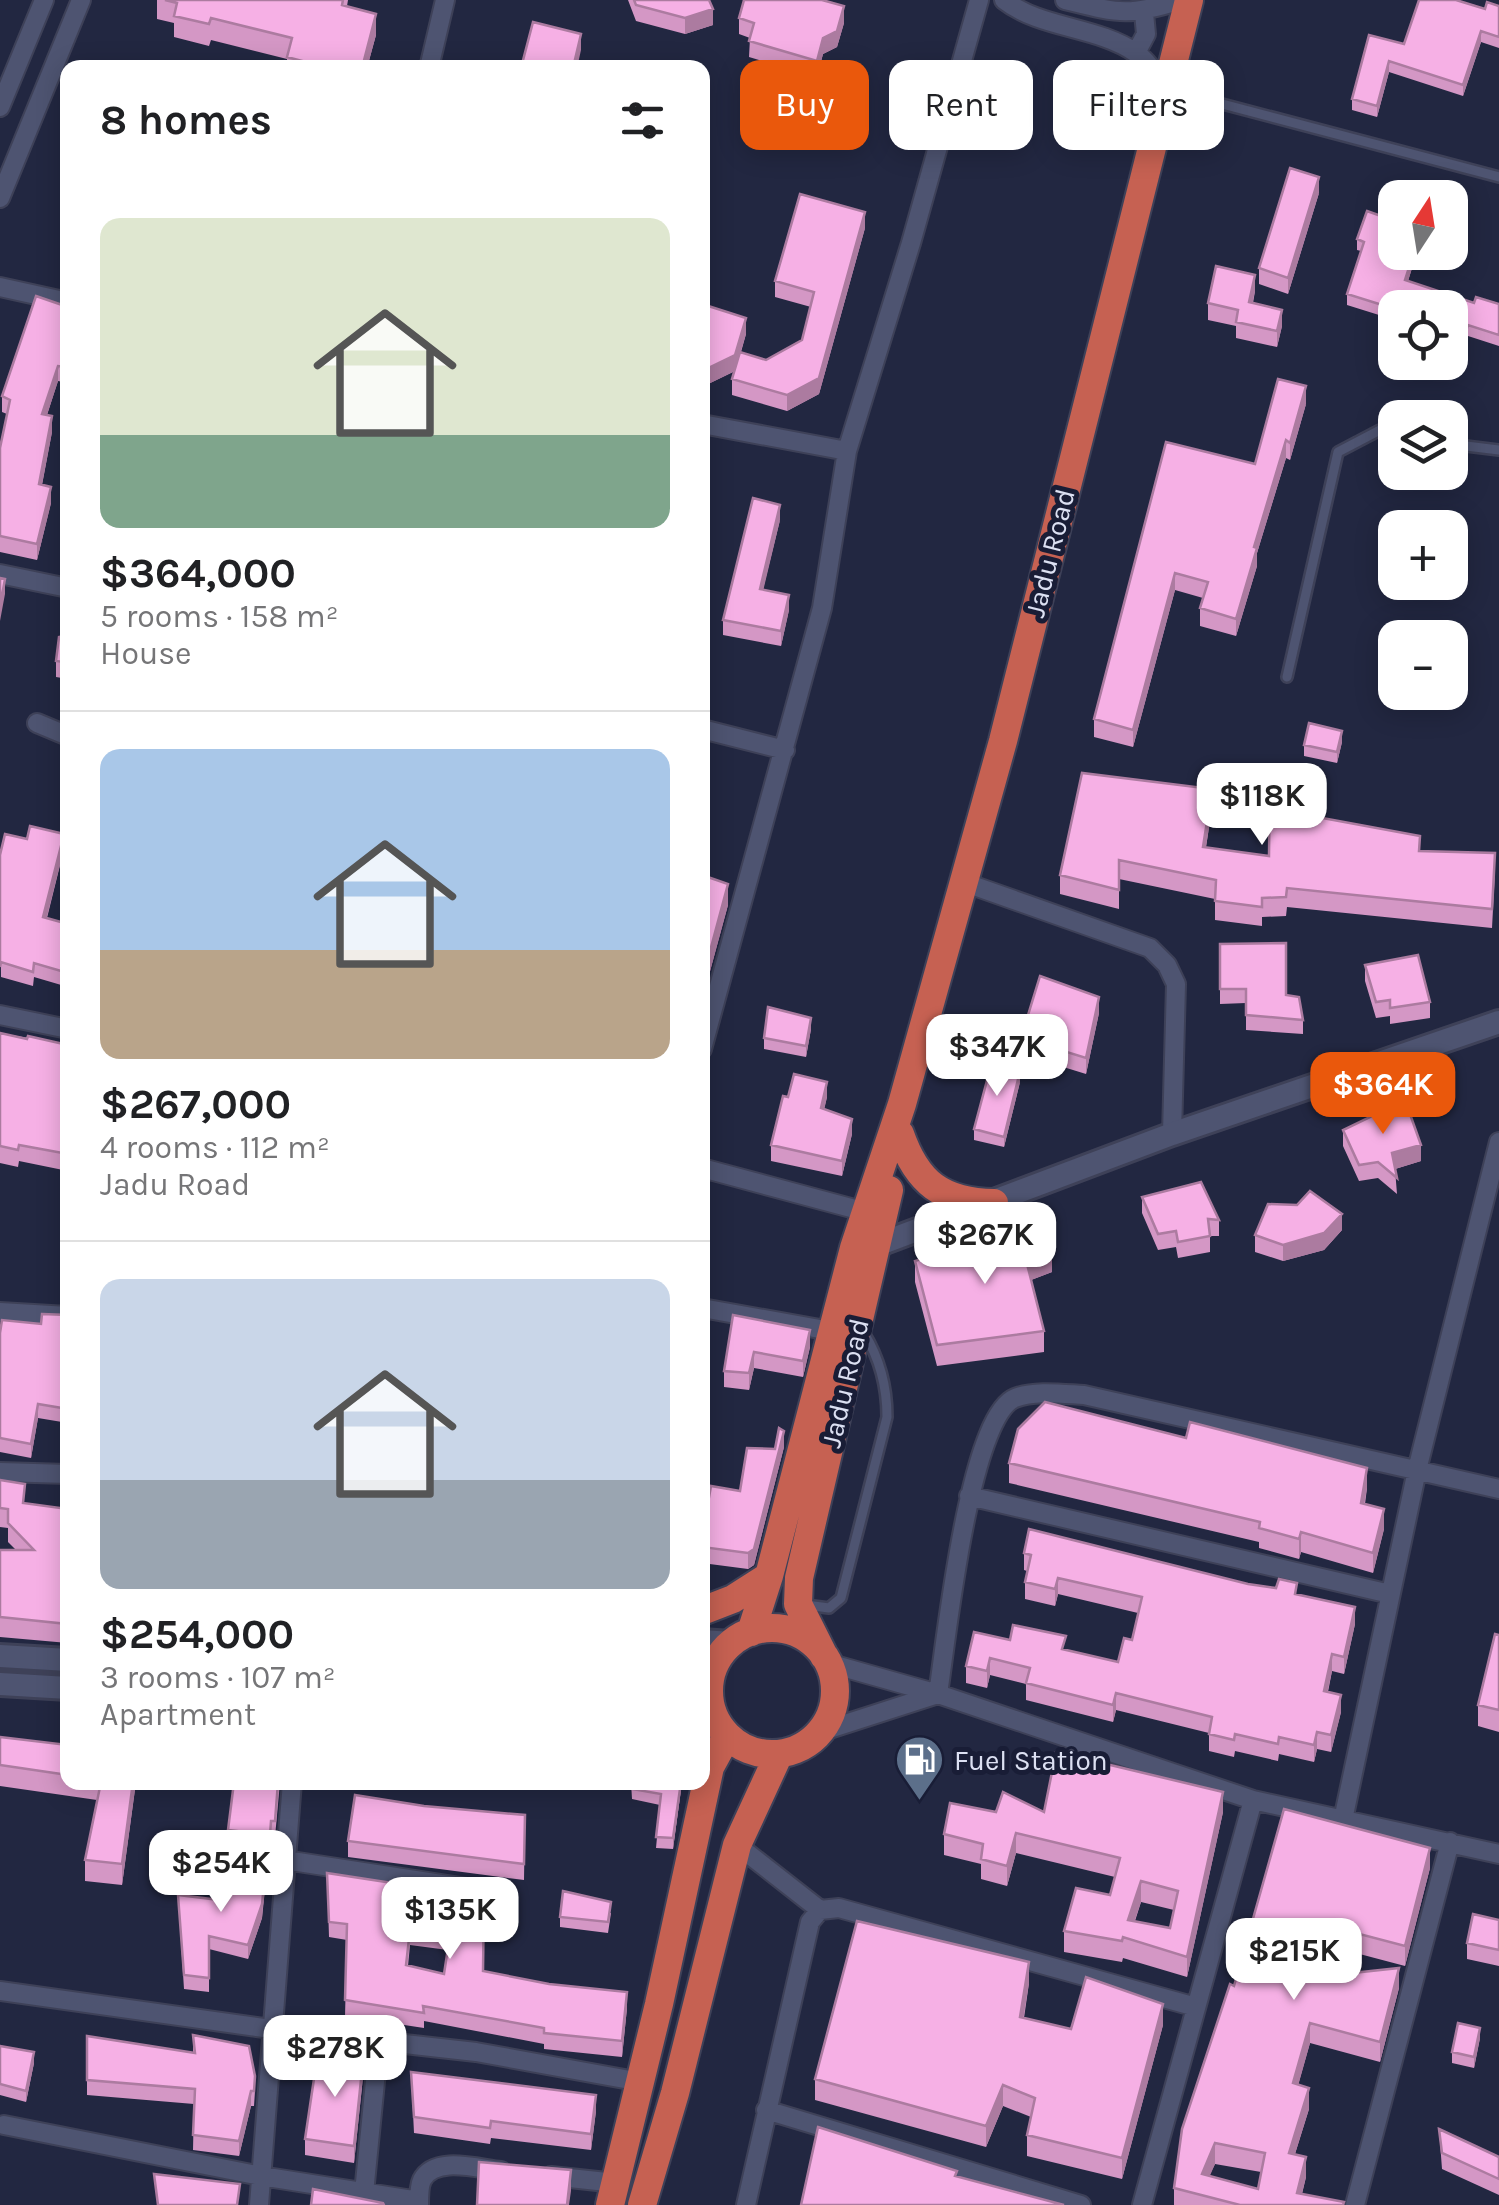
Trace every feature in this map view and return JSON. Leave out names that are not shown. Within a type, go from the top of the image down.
[{"type":"highway","name":"Jadu Road","points":[[1174,60],[1189,0]]},
{"type":"highway","name":"Jadu Road","points":[[798,1604],[799,1578],[859,1325],[866,1212],[902,1104],[1008,722],[1151,150]]},
{"type":"highway","name":"Jadu Road","points":[[728,1639],[769,1576],[831,1331],[866,1246],[900,1134],[902,1104]]},
{"type":"highway","points":[[900,1134],[908,1158],[934,1186],[968,1202],[994,1204]]},
{"type":"highway","points":[[710,1608],[769,1576]]},
{"type":"highway","points":[[717,1731],[751,1751],[780,1754],[795,1750],[820,1732],[833,1706],[833,1677],[798,1604]]},
{"type":"highway","points":[[710,1679],[728,1639],[780,1629],[796,1634],[826,1659]]},
{"type":"highway","points":[[710,1704],[717,1731],[710,1766]]},
{"type":"highway","points":[[642,2205],[675,2093],[738,1845],[780,1754]]},
{"type":"highway","points":[[613,2194],[641,2082],[701,1790]]},
{"type":"street","points":[[0,107],[44,0]]},
{"type":"street","points":[[0,198],[81,0]]},
{"type":"street","points":[[431,60],[445,0]]},
{"type":"street","points":[[710,1006],[822,608],[847,452],[979,0]]},
{"type":"street","points":[[1004,0],[1030,14],[1116,43],[1142,60]]},
{"type":"street","points":[[1065,0],[1122,13],[1144,13],[1181,0]]},
{"type":"street","points":[[1136,53],[1146,34],[1144,13]]},
{"type":"street","points":[[0,287],[60,300]]},
{"type":"street","points":[[710,426],[847,452]]},
{"type":"street","points":[[0,574],[60,586]]},
{"type":"street","points":[[37,723],[60,733]]},
{"type":"street","points":[[710,732],[785,750]]},
{"type":"street","points":[[964,882],[1150,948],[1167,966],[1176,984],[1172,1134]]},
{"type":"street","points":[[0,1014],[60,1027]]},
{"type":"street","points":[[866,1246],[994,1204],[1172,1134],[1499,1022]]},
{"type":"street","points":[[1343,1820],[1416,1470],[1499,1142]]},
{"type":"street","points":[[710,1170],[866,1212]]},
{"type":"street","points":[[710,1309],[831,1331]]},
{"type":"street","points":[[0,1312],[60,1316]]},
{"type":"street","points":[[938,1694],[969,1496],[998,1410],[1015,1398],[1084,1395],[1499,1489]]},
{"type":"street","points":[[0,1472],[60,1474]]},
{"type":"street","points":[[969,1496],[1390,1594]]},
{"type":"street","points":[[0,1656],[60,1660]]},
{"type":"street","points":[[826,1659],[1253,1800],[1499,1854]]},
{"type":"street","points":[[0,1684],[60,1688]]},
{"type":"street","points":[[820,1732],[938,1694]]},
{"type":"street","points":[[260,2205],[291,1790]]},
{"type":"street","points":[[1142,2205],[1253,1800]]},
{"type":"street","points":[[1355,2205],[1450,1842]]},
{"type":"street","points":[[738,1845],[820,1910]]},
{"type":"street","points":[[285,1860],[500,1893]]},
{"type":"street","points":[[746,2205],[810,1922],[820,1910],[839,1908],[1196,2007]]},
{"type":"street","points":[[0,1992],[476,2052],[641,2082]]},
{"type":"street","points":[[364,2192],[380,2041]]},
{"type":"street","points":[[766,2110],[1081,2205]]},
{"type":"street","points":[[4,2125],[419,2203],[421,2181],[443,2165],[529,2174],[613,2194]]},
{"type":"lane","points":[[1224,105],[1499,176]]},
{"type":"lane","points":[[1287,677],[1338,452],[1378,431]]},
{"type":"lane","points":[[1468,446],[1499,450]]},
{"type":"lane","points":[[798,1604],[829,1608],[841,1598],[887,1417],[888,1394],[875,1351],[859,1325]]},
{"type":"building","points":[[165,0],[343,0],[342,5],[376,14],[364,60],[298,60],[287,57],[292,38],[211,18],[209,24],[174,16],[177,3]]},
{"type":"building","points":[[634,0],[709,0],[713,9],[685,18],[636,5]]},
{"type":"building","points":[[744,0],[822,0],[844,6],[837,31],[823,38],[817,60],[749,41],[754,23],[739,18]]},
{"type":"building","points":[[1419,0],[1456,0],[1485,9],[1487,2],[1499,6],[1499,37],[1481,31],[1463,85],[1389,61],[1377,106],[1352,99],[1369,35],[1404,44]]},
{"type":"building","points":[[533,22],[581,34],[575,60],[523,60]]},
{"type":"building","points":[[1290,168],[1319,177],[1288,278],[1259,268]]},
{"type":"building","points":[[800,194],[865,212],[819,378],[787,395],[732,379],[740,352],[766,360],[802,340],[814,292],[775,281]]},
{"type":"building","points":[[1367,211],[1378,215],[1378,270],[1408,270],[1405,280],[1435,290],[1378,290],[1378,304],[1347,294],[1364,242],[1357,239]]},
{"type":"building","points":[[1216,266],[1255,275],[1249,302],[1282,310],[1277,331],[1236,322],[1238,310],[1208,303]]},
{"type":"building","points":[[36,296],[60,304],[60,366],[42,414],[52,416],[39,484],[51,487],[37,544],[0,536],[0,448],[10,400],[2,396]]},
{"type":"building","points":[[1476,297],[1499,304],[1499,335],[1468,325],[1468,301],[1474,303]]},
{"type":"building","points":[[710,307],[746,318],[735,355],[710,367]]},
{"type":"building","points":[[1278,379],[1306,386],[1290,443],[1286,440],[1236,619],[1200,608],[1208,582],[1175,573],[1133,730],[1094,719],[1166,442],[1255,464]]},
{"type":"building","points":[[753,498],[780,505],[760,589],[789,595],[781,631],[723,620]]},
{"type":"building","points":[[0,578],[5,579],[0,606]]},
{"type":"building","points":[[1309,723],[1342,731],[1337,752],[1304,745]]},
{"type":"building","points":[[1270,770],[1307,771],[1306,815],[1420,836],[1419,851],[1495,853],[1492,909],[1287,888],[1286,897],[1262,898],[1262,907],[1215,901],[1216,880],[1119,860],[1119,890],[1060,875],[1082,773],[1212,789],[1203,847],[1269,856]]},
{"type":"building","points":[[30,826],[60,833],[60,850],[43,917],[60,922],[60,971],[34,963],[33,972],[1,962],[0,967],[0,855],[5,834],[27,839]]},
{"type":"building","points":[[710,878],[728,884],[710,951]]},
{"type":"building","points":[[1286,943],[1286,995],[1299,997],[1303,1020],[1246,1015],[1246,989],[1220,989],[1220,944]]},
{"type":"building","points":[[1418,955],[1430,1002],[1390,1008],[1390,1000],[1376,1002],[1365,965]]},
{"type":"building","points":[[1040,976],[1099,997],[1086,1058],[1021,1038]]},
{"type":"building","points":[[768,1007],[811,1018],[806,1046],[764,1038]]},
{"type":"building","points":[[0,1033],[60,1043],[60,1153],[19,1145],[18,1150],[0,1146]]},
{"type":"building","points":[[993,1058],[1020,1071],[1004,1137],[974,1129]]},
{"type":"building","points":[[794,1074],[827,1082],[821,1108],[852,1119],[842,1161],[771,1145],[783,1096],[788,1097]]},
{"type":"building","points":[[1405,1100],[1421,1145],[1392,1153],[1397,1178],[1378,1162],[1359,1165],[1343,1130]]},
{"type":"building","points":[[1201,1182],[1219,1220],[1208,1219],[1210,1236],[1178,1242],[1176,1231],[1158,1234],[1142,1197]]},
{"type":"building","points":[[1310,1191],[1342,1214],[1324,1233],[1283,1245],[1255,1235],[1268,1204],[1297,1205]]},
{"type":"building","points":[[1043,1219],[1052,1251],[1026,1260],[1044,1331],[937,1345],[915,1261]]},
{"type":"building","points":[[42,1314],[60,1315],[60,1408],[38,1404],[31,1444],[0,1438],[2,1320],[41,1324]]},
{"type":"building","points":[[733,1315],[810,1330],[803,1361],[754,1352],[749,1373],[724,1371]]},
{"type":"building","points":[[1045,1402],[1186,1438],[1190,1422],[1367,1468],[1361,1503],[1384,1509],[1373,1553],[1301,1532],[1299,1539],[1259,1528],[1260,1522],[1009,1463],[1018,1429]]},
{"type":"building","points":[[779,1428],[784,1431],[754,1549],[748,1553],[710,1548],[711,1486],[740,1491],[747,1448],[775,1449]]},
{"type":"building","points":[[0,1480],[25,1484],[23,1503],[60,1508],[60,1623],[0,1617],[0,1550],[34,1550],[8,1523],[8,1509],[0,1508]]},
{"type":"building","points":[[1029,1529],[1248,1584],[1276,1588],[1279,1579],[1297,1583],[1295,1594],[1355,1607],[1344,1657],[1332,1654],[1324,1691],[1341,1695],[1331,1735],[1317,1732],[1314,1745],[1279,1737],[1278,1744],[1235,1734],[1234,1740],[1209,1734],[1212,1717],[1116,1693],[1113,1705],[1026,1683],[1030,1668],[990,1658],[987,1671],[966,1666],[974,1632],[1010,1640],[1013,1625],[1066,1636],[1062,1649],[1118,1662],[1124,1638],[1132,1640],[1142,1597],[1058,1578],[1055,1589],[1025,1582],[1031,1555],[1024,1553]]},
{"type":"building","points":[[1495,1634],[1499,1635],[1499,1710],[1478,1705]]},
{"type":"building","points":[[0,1737],[60,1744],[60,1774],[0,1765]]},
{"type":"building","points":[[1056,1752],[1223,1792],[1187,1957],[1123,1937],[1122,1941],[1064,1931],[1076,1888],[1110,1895],[1120,1858],[1016,1833],[1007,1866],[981,1859],[983,1844],[944,1834],[950,1803],[996,1812],[1003,1792],[1044,1812]],"holes":[[[1141,1881],[1178,1891],[1170,1928],[1128,1920]]]},
{"type":"building","points":[[99,1790],[132,1790],[122,1864],[85,1860]]},
{"type":"building","points":[[233,1790],[277,1790],[270,1835],[228,1830]]},
{"type":"building","points":[[638,1790],[680,1790],[673,1838],[656,1837],[661,1794]]},
{"type":"building","points":[[355,1795],[525,1815],[524,1864],[348,1841]]},
{"type":"building","points":[[1284,1809],[1430,1848],[1405,1946],[1352,1932],[1343,1974],[1399,1968],[1380,2042],[1310,2023],[1293,2083],[1309,2088],[1289,2153],[1306,2157],[1297,2193],[1344,2202],[1343,2205],[1240,2205],[1174,2188],[1182,2129],[1230,1984],[1234,1986]],"holes":[[[1215,2143],[1265,2153],[1258,2189],[1202,2174]]]},
{"type":"building","points":[[223,1860],[266,1866],[262,1904],[248,1945],[209,1936],[209,1978],[184,1975],[178,1895],[220,1900]]},
{"type":"building","points":[[327,1873],[484,1897],[483,1971],[549,1984],[627,1992],[622,2041],[544,2033],[544,2028],[423,2006],[424,2013],[345,2000],[347,1924],[329,1922]],"holes":[[[410,1930],[450,1935],[444,1974],[406,1965]]]},
{"type":"building","points":[[563,1891],[611,1902],[608,1922],[560,1917]]},
{"type":"building","points":[[1473,1914],[1499,1920],[1499,1950],[1467,1943]]},
{"type":"building","points":[[857,1921],[1029,1962],[1020,2017],[1071,2029],[1086,1977],[1163,2004],[1122,2158],[1027,2135],[1035,2098],[1003,2085],[986,2126],[815,2079]]},
{"type":"building","points":[[1458,2023],[1480,2028],[1474,2057],[1452,2052]]},
{"type":"building","points":[[193,2035],[249,2046],[254,2091],[239,2141],[193,2135],[195,2089],[87,2080],[87,2036],[195,2053]]},
{"type":"building","points":[[0,2046],[34,2052],[26,2091],[0,2084]]},
{"type":"building","points":[[318,2052],[363,2061],[354,2146],[305,2139]]},
{"type":"building","points":[[411,2072],[596,2095],[591,2134],[491,2121],[490,2128],[414,2117]]},
{"type":"building","points":[[818,2127],[957,2171],[955,2176],[1064,2205],[801,2205]]},
{"type":"building","points":[[1439,2129],[1499,2157],[1499,2179],[1442,2153]]},
{"type":"building","points":[[479,2162],[571,2170],[567,2205],[477,2205]]},
{"type":"building","points":[[154,2174],[240,2184],[237,2205],[158,2205]]},
{"type":"building","points":[[313,2189],[383,2203],[384,2205],[311,2205]]},
{"type":"place","name":"Fuel Station","points":[[919,1802]]}]
